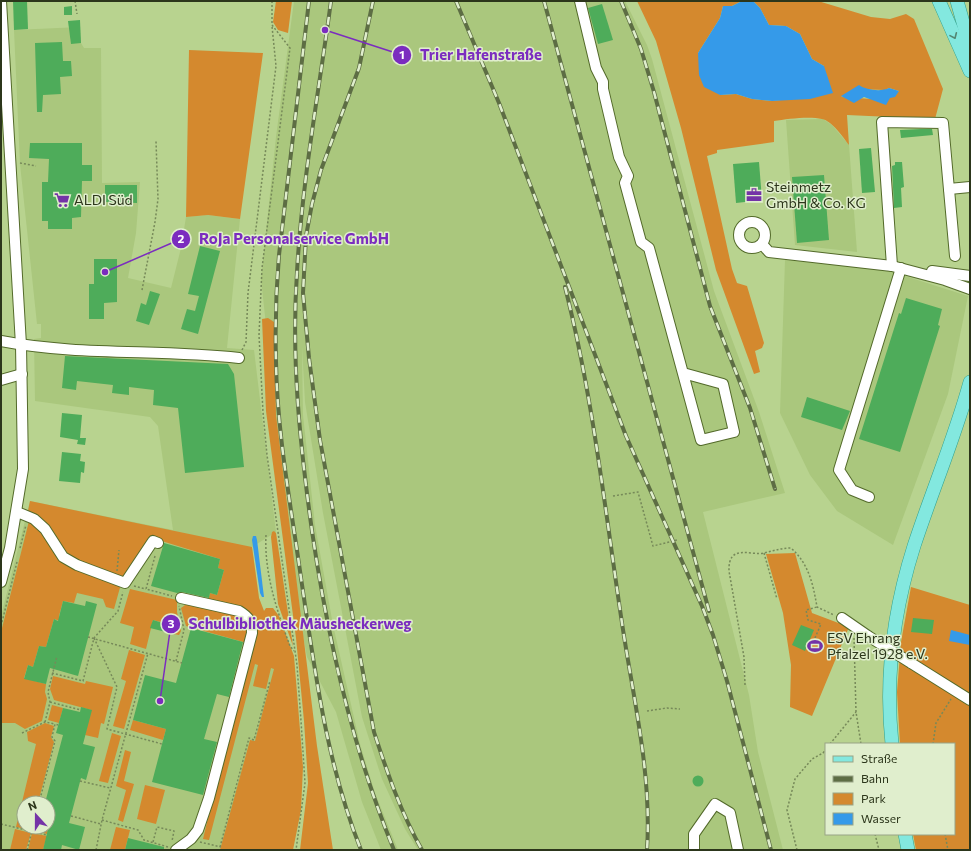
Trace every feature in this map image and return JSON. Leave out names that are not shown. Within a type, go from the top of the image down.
[{"type":"main road","points":[[939,1],[970,71]]},
{"type":"main road","points":[[957,1],[970,47]]},
{"type":"main road","points":[[892,743],[890,672],[899,609],[914,548],[970,382]]},
{"type":"main road","points":[[905,835],[908,850]]},
{"type":"street","points":[[1,1],[7,157],[21,345],[23,469],[10,548],[1,582]]},
{"type":"street","points":[[580,1],[596,68],[603,82],[603,89],[620,157],[628,176],[625,183],[633,213],[641,242],[649,248],[701,440],[734,432],[723,384],[683,373]]},
{"type":"street","points":[[868,497],[852,490],[839,470],[896,267],[882,122],[943,123],[955,256]]},
{"type":"street","points":[[949,189],[970,187]]},
{"type":"street","points":[[762,244],[769,252],[970,276]]},
{"type":"street","points":[[896,267],[945,280],[970,289]]},
{"type":"street","points":[[959,274],[970,269]]},
{"type":"street","points":[[1,341],[56,349],[171,353],[239,358]]},
{"type":"street","points":[[1,380],[22,374]]},
{"type":"street","points":[[17,512],[34,519],[45,529],[63,557],[77,565],[125,583],[153,541],[158,543]]},
{"type":"street","points":[[172,846],[191,839],[198,830],[209,798],[252,633],[252,624],[246,616],[239,611],[181,598]]},
{"type":"street","points":[[842,618],[970,700]]},
{"type":"street","points":[[694,850],[694,834],[715,804],[730,813],[738,850]]},
{"type":"path","points":[[76,1],[77,14]]},
{"type":"path","points":[[239,358],[246,342],[248,292],[276,66],[272,24],[272,1]]},
{"type":"path","points":[[272,24],[290,48],[262,268],[259,335],[267,455],[295,653],[305,783],[296,850]]},
{"type":"path","points":[[142,290],[151,251],[157,206],[156,141]]},
{"type":"path","points":[[7,157],[36,166]]},
{"type":"path","points":[[613,496],[638,492],[653,546],[677,540]]},
{"type":"path","points":[[19,553],[28,516]]},
{"type":"path","points":[[266,535],[265,547],[274,600],[290,646],[295,653]]},
{"type":"path","points":[[146,589],[158,543]]},
{"type":"path","points":[[745,685],[744,656],[729,563],[733,557],[744,551],[764,553],[778,548],[791,548],[798,554],[808,569],[817,607]]},
{"type":"path","points":[[115,579],[119,565],[119,550]]},
{"type":"path","points":[[764,553],[777,599]]},
{"type":"path","points":[[1,626],[17,560]]},
{"type":"path","points":[[52,673],[83,681],[94,638],[118,611],[125,583],[162,594]]},
{"type":"path","points":[[176,661],[184,630],[179,615],[181,598]]},
{"type":"path","points":[[815,638],[821,624],[808,620],[806,610],[817,607],[842,618]]},
{"type":"path","points":[[853,624],[856,669],[856,712],[861,743]]},
{"type":"path","points":[[88,637],[182,663]]},
{"type":"path","points":[[94,638],[117,687],[107,729],[162,744]]},
{"type":"path","points":[[96,850],[110,788],[148,653]]},
{"type":"path","points":[[45,722],[50,702],[48,692],[57,656]]},
{"type":"path","points":[[191,839],[220,847],[249,738],[254,740],[270,681]]},
{"type":"path","points":[[933,743],[936,723],[956,690]]},
{"type":"path","points":[[50,702],[80,710]]},
{"type":"path","points":[[647,710],[667,708],[680,710]]},
{"type":"path","points":[[831,743],[856,712]]},
{"type":"path","points":[[22,733],[45,722],[58,725]]},
{"type":"path","points":[[41,795],[55,741],[52,737],[55,724]]},
{"type":"path","points":[[797,850],[787,810],[795,779],[812,759],[823,753],[825,750]]},
{"type":"path","points":[[80,781],[110,788]]},
{"type":"path","points":[[71,816],[101,824]]},
{"type":"path","points":[[102,820],[138,830],[144,840],[153,842],[172,846],[174,831],[157,827],[153,842]]},
{"type":"path","points":[[1,824],[16,828]]},
{"type":"path","points":[[26,850],[31,835]]},
{"type":"path","points":[[875,835],[879,850]]},
{"type":"path","points":[[945,835],[948,850]]},
{"type":"shaded area","points":[[294,1],[625,1],[647,45],[652,59],[714,291],[759,412],[785,493],[703,512],[749,695],[758,752],[783,850],[418,850],[405,829],[382,779],[362,717],[323,513],[305,402],[302,346],[303,415],[315,525],[333,625],[360,744],[375,793],[398,850],[381,850],[362,802],[336,712],[307,657],[295,593],[261,279],[276,137]]},
{"type":"shaded area","points":[[80,27],[81,43],[84,48],[101,48],[102,183],[140,182],[136,233],[128,278],[171,288],[181,248],[186,217],[208,215],[240,219],[227,348],[254,350],[276,532],[252,547],[259,598],[285,665],[289,850],[1,850],[1,616],[30,501],[173,530],[158,426],[150,417],[35,401],[34,339],[41,338],[41,324],[37,324],[20,164],[14,30]]},
{"type":"shaded area","points":[[823,119],[832,125],[849,145],[857,252],[795,245],[786,120]]},
{"type":"shaded area","points":[[785,260],[886,270],[968,296],[948,394],[893,545],[837,511],[810,475],[780,413]]},
{"type":"green space","points":[[276,1],[292,1],[288,33],[278,30],[273,22]]},
{"type":"green space","points":[[637,1],[742,1],[732,6],[723,6],[720,18],[698,53],[720,95],[736,94],[752,99],[772,101],[790,99],[824,66],[812,59],[800,34],[786,26],[769,25],[760,8],[753,1],[818,1],[871,17],[890,19],[906,14],[914,19],[943,89],[935,119],[847,115],[849,145],[837,130],[826,120],[817,118],[798,118],[774,121],[774,142],[717,150],[717,153],[707,156],[732,269],[737,283],[747,286],[764,343],[762,348],[755,351],[760,372],[754,374],[716,270],[681,128],[656,41]],"holes":[[[889,88],[899,91],[879,99],[841,97],[854,89],[885,90]]]},
{"type":"green space","points":[[189,50],[263,53],[240,219],[208,215],[186,217]]},
{"type":"green space","points":[[268,318],[274,322],[276,415],[317,746],[333,850],[300,850],[308,783],[296,638],[266,411],[262,319]]},
{"type":"green space","points":[[30,501],[252,547],[259,598],[264,611],[266,608],[273,608],[279,616],[294,656],[303,767],[301,810],[293,850],[220,850],[250,740],[255,741],[274,669],[271,668],[266,689],[253,686],[258,665],[255,664],[209,840],[203,839],[255,624],[208,601],[210,593],[217,595],[224,570],[218,568],[220,559],[152,538],[125,579],[64,555],[28,511]]},
{"type":"green space","points":[[29,521],[34,522],[50,545],[121,584],[114,609],[106,607],[103,599],[77,593],[74,603],[63,601],[59,616],[60,621],[54,619],[46,647],[39,646],[33,667],[28,665],[24,678],[46,684],[45,692],[47,699],[42,721],[25,729],[15,723],[1,723],[1,632]]},
{"type":"green space","points":[[274,531],[276,533],[293,646],[278,604],[271,537],[272,532]]},
{"type":"green space","name":"ESV Ehrang Pfalzel 1928 e.V.","points":[[795,553],[812,613],[849,627],[812,716],[790,707],[791,665],[783,613],[766,554]]},
{"type":"green space","points":[[911,587],[970,605],[970,850],[916,850],[913,835],[955,835],[955,743],[900,743],[897,692],[901,642]]},
{"type":"green space","points":[[130,589],[177,600],[177,612],[181,631],[179,635],[174,634],[176,626],[153,620],[146,649],[130,644],[134,627],[120,623]]},
{"type":"green space","points":[[188,603],[228,610],[248,621],[247,643],[186,626],[181,608]]},
{"type":"green space","points":[[129,650],[145,655],[124,729],[113,726],[126,681],[121,679]]},
{"type":"green space","points":[[53,676],[85,684],[86,681],[113,687],[104,724],[101,723],[98,738],[85,735],[91,710],[54,700],[50,689]]},
{"type":"green space","points":[[52,705],[63,708],[59,723],[48,720]]},
{"type":"green space","points":[[133,720],[166,729],[163,740],[130,730]]},
{"type":"green space","points":[[45,723],[54,726],[51,737],[54,742],[40,795],[24,795],[36,744],[28,741],[27,732]]},
{"type":"green space","points":[[112,733],[121,736],[108,783],[99,781]]},
{"type":"green space","points":[[125,750],[131,752],[124,781],[134,784],[123,822],[118,820],[126,790],[116,786]]},
{"type":"green space","points":[[145,785],[165,790],[156,824],[137,819]]},
{"type":"green space","points":[[116,827],[130,830],[125,850],[110,850]]},
{"type":"green space","points":[[15,829],[16,835],[30,835],[26,850],[10,850]]},
{"type":"green space","points":[[32,835],[47,836],[43,850],[28,850]]},
{"type":"water","points":[[742,1],[753,1],[760,8],[769,25],[786,26],[800,34],[812,59],[824,66],[833,93],[810,99],[772,101],[752,99],[736,94],[720,95],[704,87],[699,75],[698,53],[720,18],[723,6],[732,6]]},
{"type":"water","points":[[859,85],[874,90],[889,88],[899,91],[895,97],[890,98],[886,105],[864,97],[854,103],[841,96]]},
{"type":"water","points":[[253,536],[256,536],[257,540],[264,597],[262,597],[260,593],[252,540]]},
{"type":"water","points":[[951,630],[970,635],[970,645],[949,641]]},
{"type":"building","points":[[13,1],[27,1],[28,29],[14,30]]},
{"type":"building","points":[[602,4],[613,40],[598,44],[588,8]]},
{"type":"building","points":[[72,6],[72,15],[64,15],[64,7]]},
{"type":"building","points":[[80,20],[81,43],[71,44],[68,21]]},
{"type":"building","points":[[62,42],[63,61],[71,61],[72,76],[60,77],[61,94],[43,95],[42,112],[37,112],[35,43]]},
{"type":"building","points":[[932,129],[933,135],[901,138],[900,130]]},
{"type":"building","name":"ALDI Süd","points":[[30,143],[82,143],[82,165],[92,165],[92,181],[82,181],[81,217],[72,218],[72,229],[48,229],[48,221],[42,221],[42,182],[48,182],[49,159],[29,158]]},
{"type":"building","points":[[871,148],[875,192],[862,193],[859,149]]},
{"type":"building","points":[[759,162],[762,200],[736,203],[733,164]]},
{"type":"building","points":[[895,162],[902,162],[904,187],[901,188],[902,207],[894,208],[892,166],[895,165]]},
{"type":"building","points":[[824,175],[829,240],[797,243],[792,177]]},
{"type":"building","points":[[105,185],[137,185],[137,203],[105,202]]},
{"type":"building","points":[[200,246],[220,251],[198,334],[181,329],[187,309],[195,311],[199,296],[188,294]]},
{"type":"building","points":[[94,259],[117,259],[117,302],[104,303],[104,319],[89,319],[89,284],[94,284]]},
{"type":"building","points":[[150,291],[160,294],[149,325],[136,321],[141,303],[146,305]]},
{"type":"building","points":[[906,298],[942,309],[938,325],[940,326],[900,452],[859,439],[899,313],[901,314]]},
{"type":"building","points":[[65,356],[228,364],[234,374],[244,467],[185,473],[178,408],[153,405],[154,390],[129,387],[129,395],[112,393],[113,385],[77,381],[76,390],[62,388]]},
{"type":"building","points":[[807,397],[850,411],[842,430],[801,417]]},
{"type":"building","points":[[62,413],[82,415],[80,438],[86,438],[85,445],[77,444],[78,440],[60,437]]},
{"type":"building","points":[[62,452],[81,454],[80,461],[85,462],[84,473],[81,472],[80,483],[59,481]]},
{"type":"building","points":[[164,543],[220,559],[218,568],[224,570],[217,595],[210,593],[209,598],[182,592],[177,593],[151,586]]},
{"type":"building","points":[[63,601],[85,606],[86,601],[97,604],[78,676],[50,668],[46,684],[24,679],[28,665],[33,667],[39,646],[46,647],[54,619],[58,621]]},
{"type":"building","points":[[913,618],[934,620],[932,634],[911,632]]},
{"type":"building","points":[[153,620],[176,627],[174,634],[150,628]]},
{"type":"building","points":[[801,625],[814,630],[805,651],[792,645]]},
{"type":"building","points":[[191,628],[243,642],[229,697],[217,694],[204,739],[217,742],[203,795],[152,782],[166,729],[133,720],[145,675],[176,683]]},
{"type":"building","points":[[81,707],[92,710],[83,744],[95,747],[86,780],[81,778],[69,823],[85,827],[79,850],[62,845],[61,850],[43,850],[47,835],[56,835],[56,795],[47,795],[63,735],[56,733],[63,708],[80,712]]},
{"type":"building","points":[[698,775],[702,777],[704,781],[702,785],[698,787],[694,785],[692,781],[694,777]]},
{"type":"building","points":[[128,838],[164,847],[164,850],[125,850]]},
{"type":"railway","points":[[309,1],[279,255],[276,321],[277,388],[285,470],[323,716],[339,783],[361,850]]},
{"type":"railway","points":[[331,1],[299,238],[295,305],[295,337],[300,434],[318,572],[343,693],[366,772],[394,850]]},
{"type":"railway","points":[[373,1],[359,68],[321,170],[312,204],[306,236],[303,293],[309,358],[320,440],[374,732],[401,807],[422,850]]},
{"type":"railway","points":[[456,1],[499,103],[626,436],[702,606],[713,635],[727,681],[771,850]]},
{"type":"railway","points":[[544,1],[709,611]]},
{"type":"railway","points":[[621,1],[641,49],[654,92],[710,306],[750,408],[775,489]]},
{"type":"railway","points":[[565,287],[575,328],[591,412],[640,736],[647,793],[647,850]]},
{"type":"place","name":"Trier Hafenstraße","points":[[325,30]]},
{"type":"place","name":"Steinmetz GmbH & Co. KG","points":[[754,195]]},
{"type":"place","name":"ALDI Süd","points":[[62,200]]},
{"type":"place","name":"RoJa Personalservice GmbH","points":[[105,272]]},
{"type":"place","name":"ESV Ehrang Pfalzel 1928 e.V.","points":[[815,646]]},
{"type":"place","name":"Schulbibliothek Mäusheckerweg","points":[[160,701]]}]
